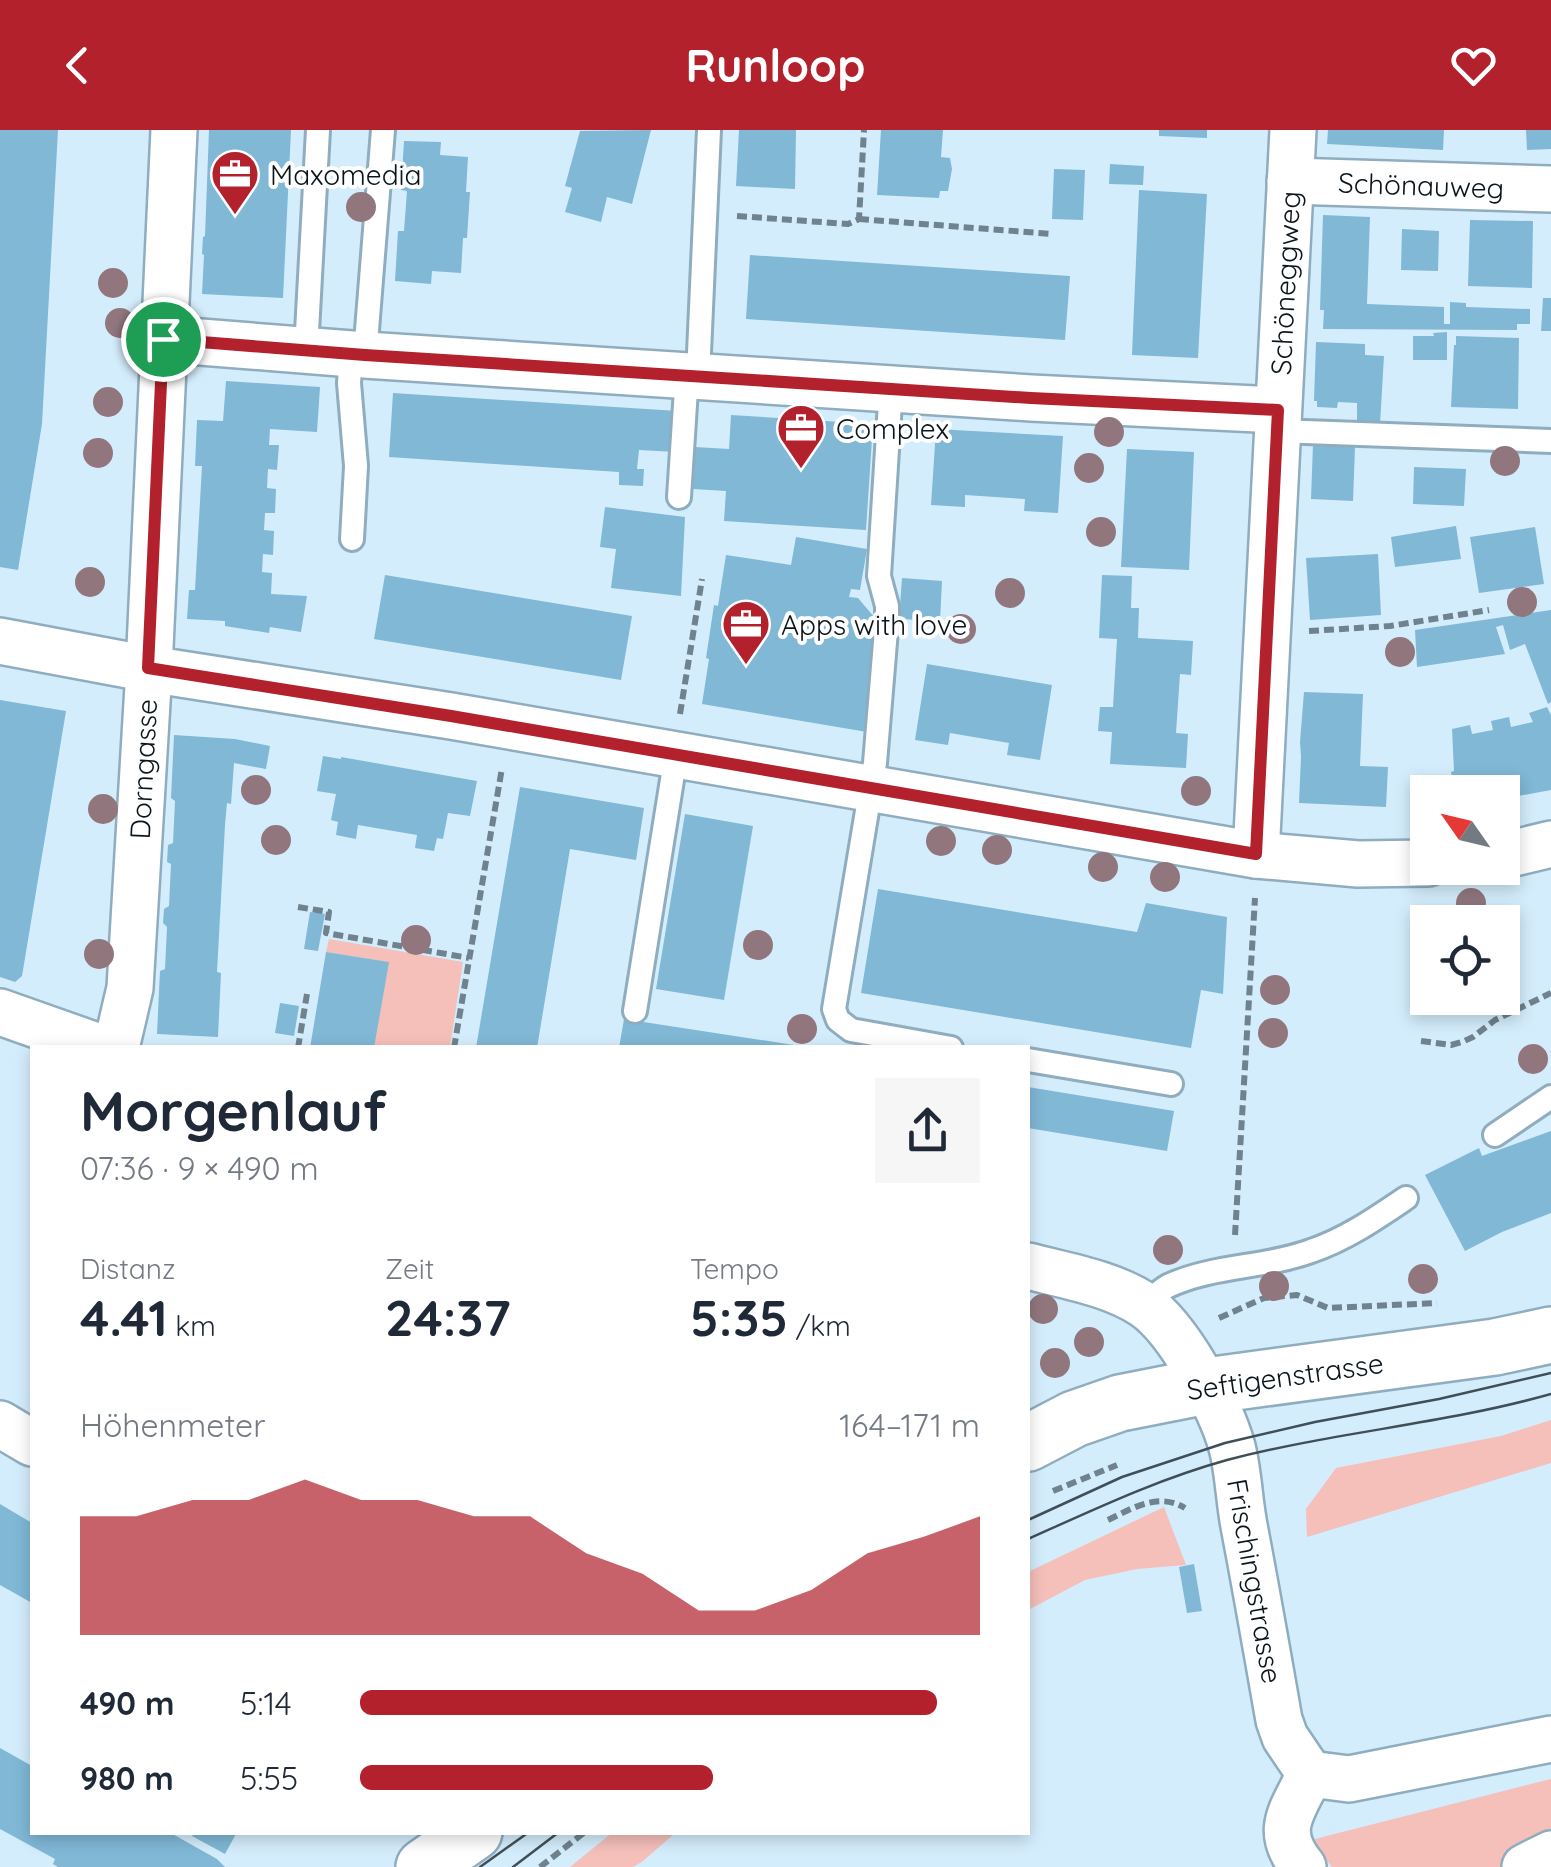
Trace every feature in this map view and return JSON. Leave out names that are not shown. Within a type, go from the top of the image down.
[{"type":"main road","name":"Seftigenstrasse","points":[[1030,1442],[1074,1419],[1120,1403],[1206,1386],[1495,1347],[1551,1335]]},
{"type":"main road","points":[[424,1867],[470,1835]]},
{"type":"street","name":"Dorngasse","points":[[117,1045],[130,988],[174,130]]},
{"type":"street","name":"Schöneggweg","points":[[1256,868],[1293,130]]},
{"type":"street","name":"Schönauweg","points":[[1290,181],[1551,189]]},
{"type":"street","points":[[163,339],[1031,398],[1278,421]]},
{"type":"street","points":[[0,641],[148,668],[677,743],[871,788],[1256,868],[1410,863]]},
{"type":"street","points":[[1520,852],[1551,844]]},
{"type":"street","points":[[0,1012],[94,1045]]},
{"type":"street","points":[[1030,1267],[1102,1286],[1144,1306]]},
{"type":"street","name":"Frischingstrasse","points":[[1144,1306],[1179,1345],[1223,1421],[1232,1447],[1279,1720],[1285,1737],[1310,1774]]},
{"type":"street","points":[[0,1424],[30,1441]]},
{"type":"street","points":[[1303,1867],[1289,1849],[1286,1836],[1288,1822],[1310,1774],[1349,1779],[1551,1740]]},
{"type":"street","points":[[1525,1867],[1551,1854]]},
{"type":"lane","points":[[306,350],[318,130]]},
{"type":"lane","points":[[352,540],[356,466],[349,383],[371,355],[383,130]]},
{"type":"lane","points":[[679,497],[707,376],[709,130]]},
{"type":"lane","points":[[891,388],[880,576],[888,618],[871,788],[834,1002],[835,1016],[846,1028],[933,1045]]},
{"type":"lane","points":[[1278,421],[1551,441]]},
{"type":"lane","points":[[634,1011],[677,743]]},
{"type":"lane","points":[[1030,1060],[1171,1084]]},
{"type":"lane","points":[[1495,1135],[1551,1097]]},
{"type":"lane","points":[[1144,1306],[1165,1288],[1196,1277],[1310,1252],[1349,1236],[1406,1198]]},
{"type":"path","points":[[859,219],[864,130]]},
{"type":"path","points":[[706,214],[848,224],[859,219],[1052,234]]},
{"type":"path","points":[[677,743],[702,579]]},
{"type":"path","points":[[1268,634],[1390,626],[1490,610]]},
{"type":"path","points":[[455,1045],[504,755]]},
{"type":"path","points":[[1234,1247],[1256,868]]},
{"type":"path","points":[[298,907],[329,912],[326,933],[470,958]]},
{"type":"path","points":[[298,1045],[307,994]]},
{"type":"path","points":[[1421,1041],[1450,1045],[1462,1042],[1495,1020],[1551,994]]},
{"type":"path","points":[[1219,1318],[1264,1298],[1297,1295],[1328,1308],[1454,1302]]},
{"type":"path","points":[[1053,1491],[1117,1465]]},
{"type":"path","points":[[1108,1520],[1131,1505],[1159,1500],[1185,1508]]},
{"type":"path","points":[[540,1867],[582,1835]]},
{"type":"shaded area","points":[[329,939],[463,962],[450,1045],[374,1045],[388,962],[326,952]]},
{"type":"shaded area","points":[[1551,1420],[1551,1463],[1307,1537],[1306,1509],[1336,1468],[1501,1436]]},
{"type":"shaded area","points":[[1164,1507],[1186,1565],[1137,1569],[1085,1580],[1030,1609],[1030,1571]]},
{"type":"shaded area","points":[[1551,1779],[1551,1852],[1517,1867],[1332,1867],[1311,1840]]},
{"type":"shaded area","points":[[609,1835],[673,1835],[633,1867],[570,1867]]},
{"type":"building","points":[[0,130],[58,130],[42,424],[18,570],[0,567]]},
{"type":"building","points":[[209,130],[291,130],[283,298],[202,294]]},
{"type":"building","points":[[651,130],[632,204],[607,197],[601,222],[565,212],[572,188],[565,186],[580,131]]},
{"type":"building","points":[[739,130],[796,130],[795,189],[736,186]]},
{"type":"building","points":[[881,130],[943,130],[941,157],[950,158],[952,169],[948,191],[940,191],[939,198],[877,195]]},
{"type":"building","points":[[1159,130],[1207,130],[1207,138],[1159,136]]},
{"type":"building","points":[[1328,130],[1444,130],[1443,150],[1327,144]]},
{"type":"building","points":[[1526,130],[1551,130],[1551,149],[1527,150]]},
{"type":"building","points":[[404,141],[441,142],[440,155],[468,157],[466,192],[470,192],[461,273],[432,271],[431,284],[395,281],[398,231],[404,231],[407,191],[401,190]]},
{"type":"building","points":[[1110,164],[1144,166],[1143,185],[1109,184]]},
{"type":"building","points":[[1054,169],[1085,170],[1083,220],[1052,219]]},
{"type":"building","points":[[1139,190],[1207,194],[1198,358],[1132,355]]},
{"type":"building","points":[[1323,215],[1370,217],[1367,304],[1444,307],[1444,324],[1450,324],[1450,302],[1466,303],[1466,307],[1530,309],[1530,324],[1517,324],[1517,330],[1323,329]]},
{"type":"building","points":[[1470,220],[1533,221],[1532,288],[1468,286]]},
{"type":"building","points":[[1402,229],[1439,231],[1438,271],[1401,270]]},
{"type":"building","points":[[750,255],[1070,276],[1065,340],[746,319]]},
{"type":"building","points":[[1543,298],[1551,298],[1551,331],[1541,331]]},
{"type":"building","points":[[1447,332],[1447,360],[1413,360],[1413,336]]},
{"type":"building","points":[[1456,336],[1519,338],[1518,409],[1451,407]]},
{"type":"building","points":[[1316,342],[1365,344],[1365,355],[1384,356],[1380,424],[1357,423],[1357,403],[1317,407]]},
{"type":"building","points":[[226,381],[320,387],[317,432],[270,429],[269,445],[279,445],[277,470],[268,469],[267,488],[276,489],[275,513],[265,513],[264,530],[274,531],[273,555],[263,554],[262,572],[272,573],[271,594],[307,596],[301,632],[270,627],[269,633],[225,626],[225,621],[187,619],[189,590],[195,590],[202,466],[195,466],[197,420],[223,421]]},
{"type":"building","points":[[393,393],[678,411],[676,452],[639,450],[637,469],[644,469],[643,486],[619,485],[619,472],[389,457]]},
{"type":"building","points":[[731,415],[873,424],[866,530],[724,521],[726,491],[693,489],[695,447],[729,449]]},
{"type":"building","points":[[936,429],[1063,436],[1058,513],[1024,511],[1025,499],[965,495],[965,507],[931,505]]},
{"type":"building","points":[[1313,445],[1355,447],[1353,501],[1311,499]]},
{"type":"building","points":[[1127,449],[1194,452],[1189,570],[1121,567]]},
{"type":"building","points":[[1414,467],[1466,469],[1464,506],[1413,504]]},
{"type":"building","points":[[605,507],[685,517],[681,596],[611,588],[616,549],[600,547]]},
{"type":"building","points":[[1456,526],[1461,559],[1395,567],[1391,537]]},
{"type":"building","points":[[1535,527],[1544,584],[1479,593],[1470,537]]},
{"type":"building","points":[[796,537],[867,549],[860,590],[851,589],[849,597],[858,598],[875,618],[867,732],[702,704],[714,605],[718,606],[726,555],[791,565]]},
{"type":"building","points":[[1378,554],[1381,615],[1310,620],[1306,558]]},
{"type":"building","points":[[385,575],[632,616],[621,680],[374,639]]},
{"type":"building","points":[[1102,575],[1132,576],[1131,608],[1139,608],[1138,638],[1193,641],[1191,675],[1180,674],[1176,733],[1188,734],[1186,768],[1110,764],[1112,732],[1098,731],[1100,707],[1113,707],[1117,639],[1099,638]]},
{"type":"building","points":[[902,578],[942,581],[940,621],[899,619]]},
{"type":"building","points":[[1551,610],[1548,704],[1525,644],[1510,650],[1503,625],[1496,627],[1505,654],[1417,667],[1415,630]]},
{"type":"building","points":[[927,664],[1052,685],[1040,760],[1007,755],[1009,743],[950,733],[948,745],[915,740]]},
{"type":"building","points":[[1304,692],[1363,694],[1360,766],[1388,767],[1386,807],[1299,803]]},
{"type":"building","points":[[0,700],[66,711],[22,976],[15,982],[0,977]]},
{"type":"building","points":[[1547,707],[1551,715],[1551,790],[1520,796],[1520,775],[1452,775],[1452,729],[1470,725],[1472,734],[1493,730],[1491,721],[1509,717],[1511,727],[1533,722],[1529,713]]},
{"type":"building","points":[[174,735],[270,746],[266,769],[234,763],[225,825],[217,972],[221,973],[218,1037],[157,1034],[160,971],[165,969],[164,909],[169,906],[168,845],[173,843]]},
{"type":"building","points":[[323,756],[477,781],[470,816],[448,813],[443,839],[437,838],[434,851],[415,848],[417,835],[358,825],[356,839],[336,835],[338,822],[331,820],[336,794],[317,791]]},
{"type":"building","points":[[520,787],[644,808],[636,860],[570,849],[537,1045],[477,1045]]},
{"type":"building","points":[[685,814],[753,826],[724,1000],[656,989]]},
{"type":"building","points":[[878,889],[1137,932],[1146,903],[1227,917],[1223,994],[1201,990],[1191,1048],[861,993]]},
{"type":"building","points":[[310,912],[325,914],[318,951],[304,949]]},
{"type":"building","points":[[326,952],[389,962],[375,1045],[310,1045]]},
{"type":"building","points":[[280,1003],[299,1006],[294,1036],[275,1033]]},
{"type":"building","points":[[624,1019],[794,1045],[620,1045]]},
{"type":"building","points":[[1030,1087],[1174,1111],[1167,1151],[1030,1128]]},
{"type":"building","points":[[1551,1131],[1551,1213],[1465,1251],[1425,1175],[1479,1148],[1482,1156]]},
{"type":"building","points":[[0,1504],[30,1522],[30,1602],[0,1585]]},
{"type":"building","points":[[1194,1564],[1202,1611],[1187,1613],[1179,1567]]},
{"type":"building","points":[[0,1748],[30,1765],[30,1835],[174,1835],[225,1867],[58,1867],[53,1864],[55,1859],[0,1829]]},
{"type":"building","points":[[192,1835],[235,1835],[225,1854]]},
{"type":"tram line","points":[[1030,1519],[1122,1477],[1225,1443],[1551,1373]]},
{"type":"tram line","points":[[1030,1538],[1151,1486],[1227,1460],[1551,1394]]},
{"type":"tram line","points":[[480,1867],[525,1835]]},
{"type":"tram line","points":[[513,1867],[555,1835]]},
{"type":"place","name":"Maxomedia","points":[[235,216]]},
{"type":"place","name":"Complex","points":[[801,470]]},
{"type":"place","name":"Apps with love","points":[[746,666]]},
{"type":"route","points":[[163,339],[1031,398],[1278,410],[1256,854],[148,668],[163,339]]}]
